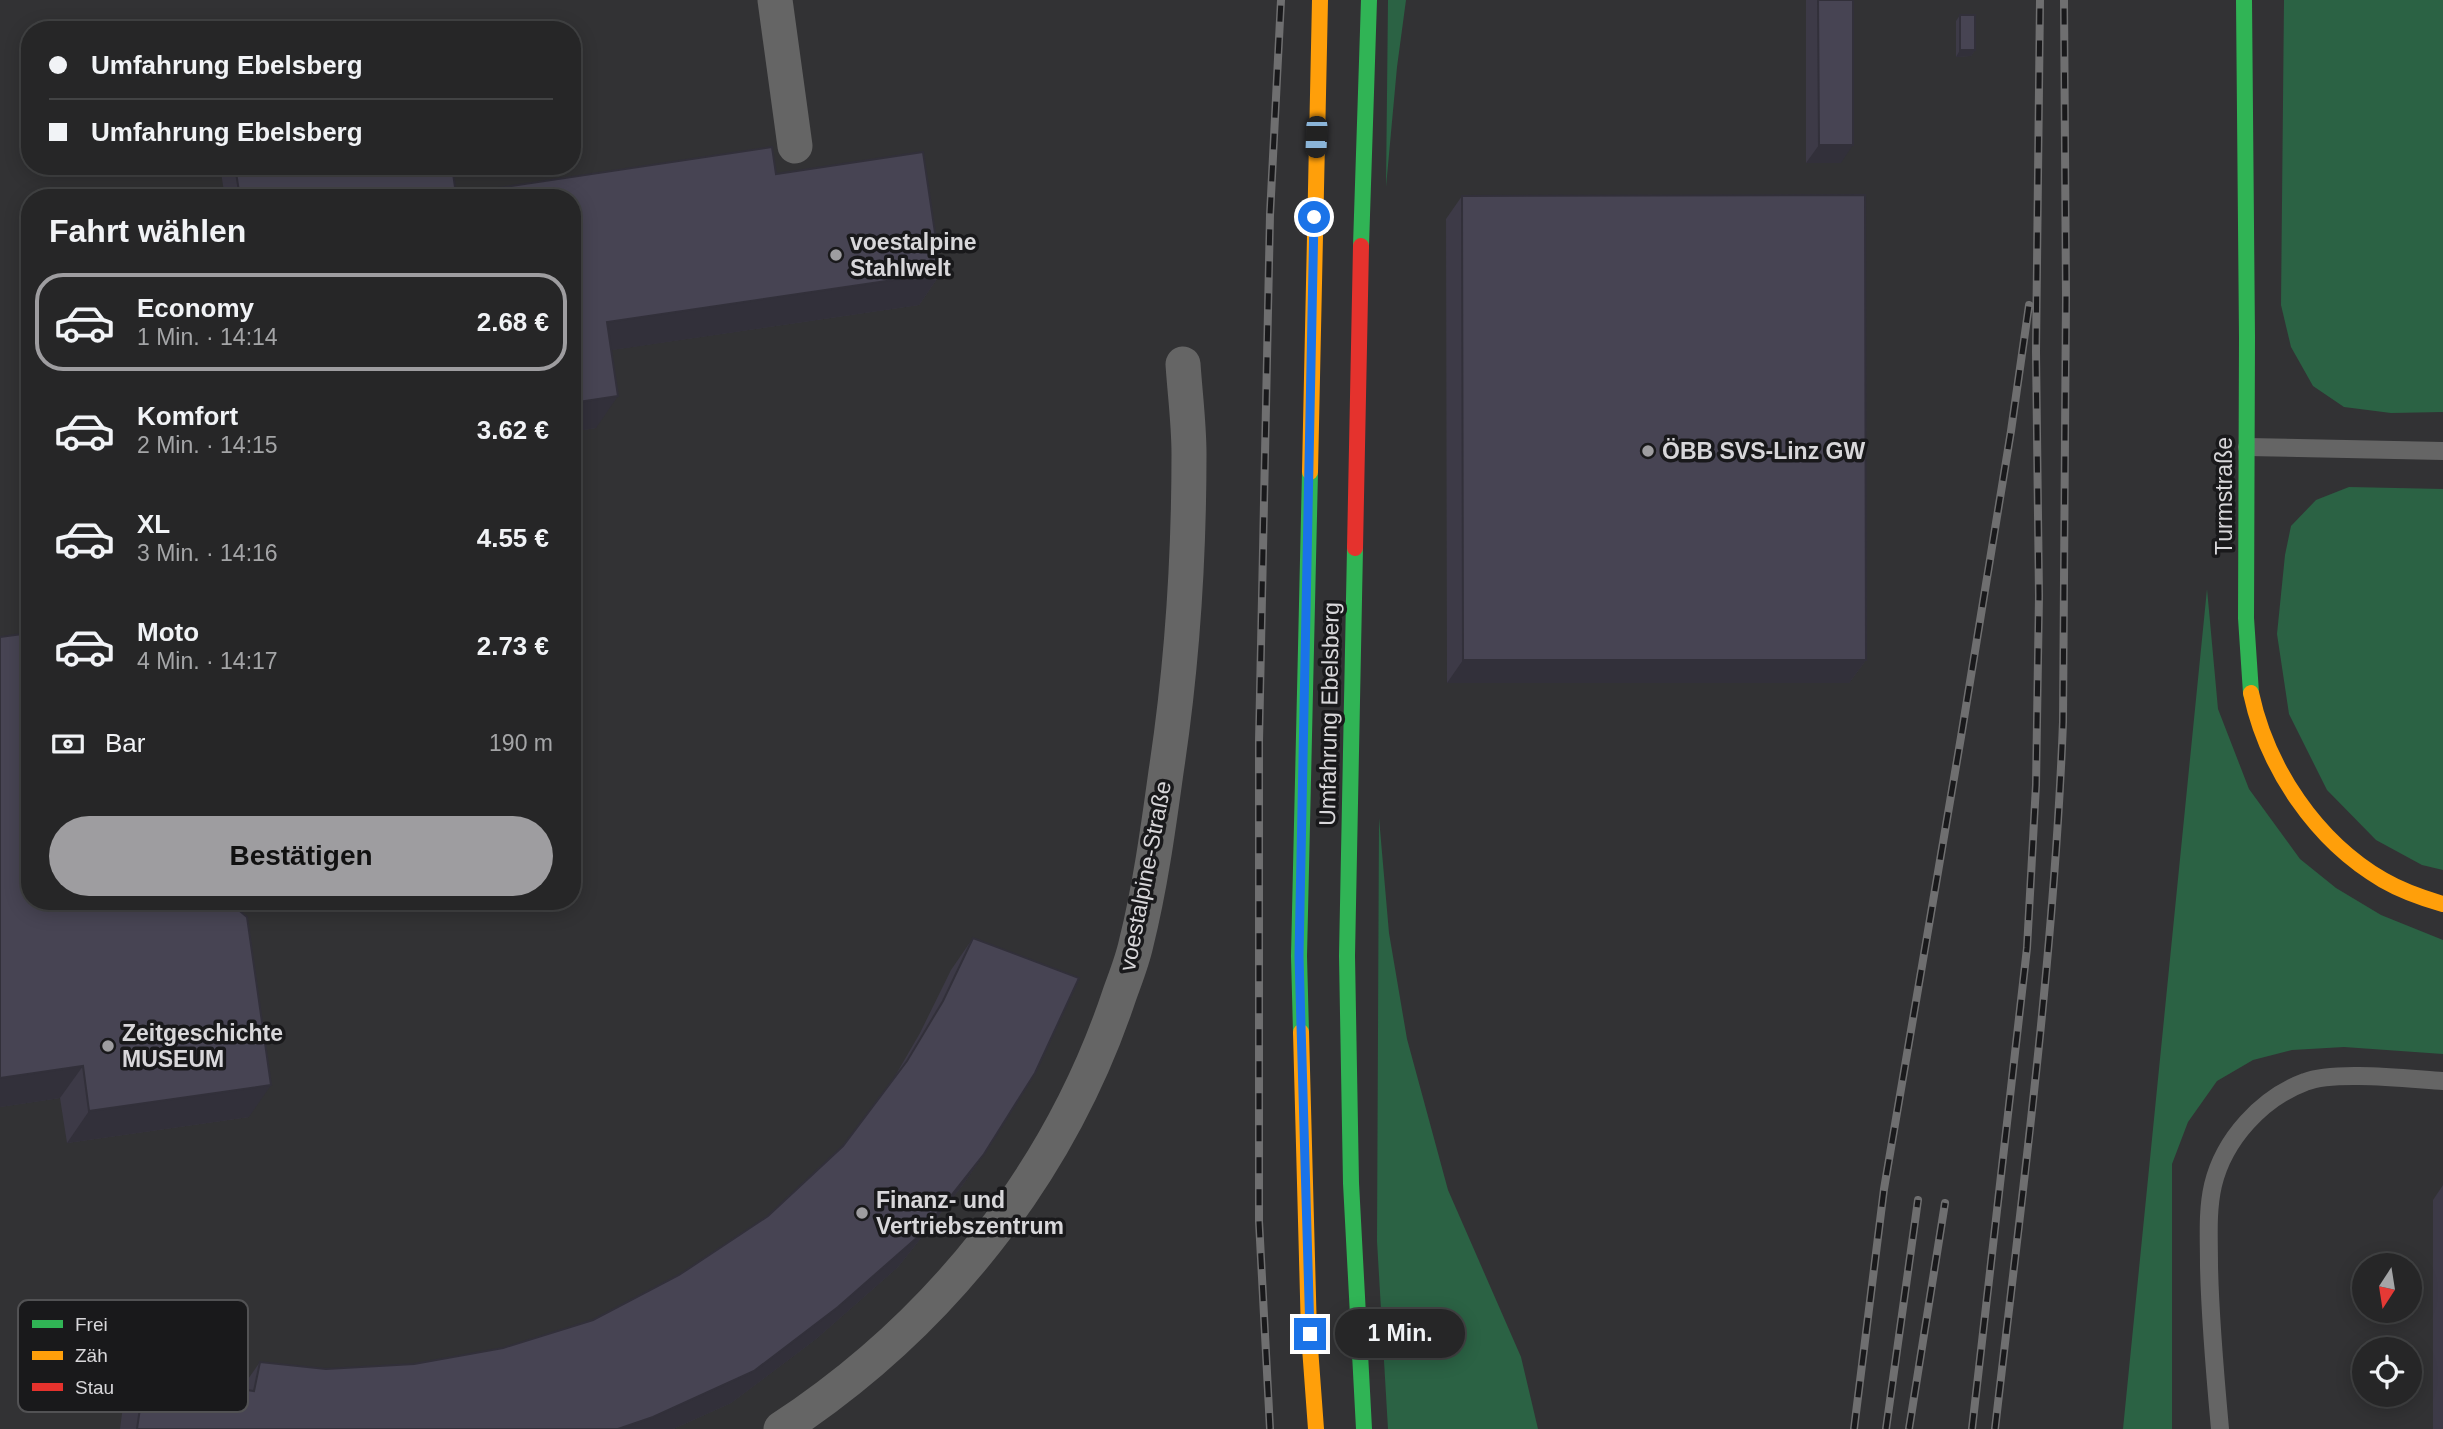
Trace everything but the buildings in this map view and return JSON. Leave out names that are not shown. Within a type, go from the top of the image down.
[{"type":"main road","name":"Umfahrung Ebelsberg","points":[[1316,1429],[1308,1294],[1299,956],[1321,0]]},
{"type":"main road","name":"Umfahrung Ebelsberg","points":[[1364,1429],[1351,1183],[1347,956],[1362,171],[1369,0]]},
{"type":"main road","name":"Turmstraße","points":[[2244,0],[2248,681],[2260,727],[2283,778],[2315,821],[2351,856],[2387,882],[2429,901],[2443,904]]},
{"type":"street","points":[[775,0],[795,146]]},
{"type":"street","name":"voestalpine-Straße","points":[[780,1429],[869,1365],[943,1294],[1008,1215],[1079,1095],[1104,1041],[1136,947],[1173,730],[1182,644],[1187,549],[1189,451],[1183,364]]},
{"type":"lane","points":[[2247,447],[2443,451]]},
{"type":"lane","points":[[2220,1429],[2210,1320],[2209,1217],[2214,1184],[2227,1149],[2249,1120],[2274,1098],[2307,1081],[2343,1076],[2443,1081]]},
{"type":"green space","points":[[1388,0],[1406,0],[1386,187]]},
{"type":"green space","points":[[2284,0],[2443,0],[2443,412],[2391,413],[2344,407],[2313,386],[2291,347],[2281,305]]},
{"type":"green space","points":[[2349,487],[2443,489],[2443,870],[2422,865],[2376,840],[2327,790],[2289,714],[2277,634],[2285,555],[2291,526],[2316,500]]},
{"type":"green space","points":[[2207,589],[2218,709],[2249,789],[2300,859],[2336,888],[2381,915],[2443,940],[2443,1054],[2344,1047],[2292,1050],[2253,1060],[2217,1081],[2188,1122],[2172,1164],[2172,1429],[2123,1429]]},
{"type":"green space","points":[[1379,818],[1389,933],[1407,1039],[1448,1190],[1521,1357],[1538,1429],[1388,1429],[1377,1241]]},
{"type":"railway","points":[[1270,1429],[1259,1221],[1259,741],[1270,215],[1281,0]]},
{"type":"railway","points":[[1972,1429],[2027,948],[2036,785],[2039,596],[2036,352],[2040,0]]},
{"type":"railway","points":[[1995,1429],[2045,988],[2059,811],[2063,722],[2066,297],[2064,0]]},
{"type":"railway","points":[[1854,1429],[1884,1189],[1961,737],[2029,305]]},
{"type":"railway","points":[[1886,1429],[1918,1200]]},
{"type":"railway","points":[[1909,1429],[1945,1203]]},
{"type":"traffic: fast","points":[[1361,246],[1369,0]]},
{"type":"traffic: fast","points":[[2244,0],[2246,618],[2251,693]]},
{"type":"traffic: fast","points":[[1301,1032],[1299,956],[1310,472]]},
{"type":"traffic: fast","points":[[1355,548],[1347,956],[1351,1183],[1364,1429]]},
{"type":"traffic: slow","points":[[1310,472],[1320,0]]},
{"type":"traffic: slow","points":[[2251,693],[2269,748],[2282,775],[2298,800],[2336,845],[2359,864],[2397,888],[2443,904]]},
{"type":"traffic: slow","points":[[1301,1032],[1309,1334],[1316,1429]]},
{"type":"traffic: jam","points":[[1355,548],[1361,246]]},
{"type":"place","name":"voestalpine Stahlwelt","points":[[836,255]]},
{"type":"place","name":"ÖBB SVS-Linz GW","points":[[1648,451]]},
{"type":"place","name":"Zeitgeschichte MUSEUM","points":[[108,1046]]},
{"type":"place","name":"Finanz- und Vertriebszentrum","points":[[862,1213]]},
{"type":"route","points":[[1310,1334],[1299,956],[1314,217]]}]
